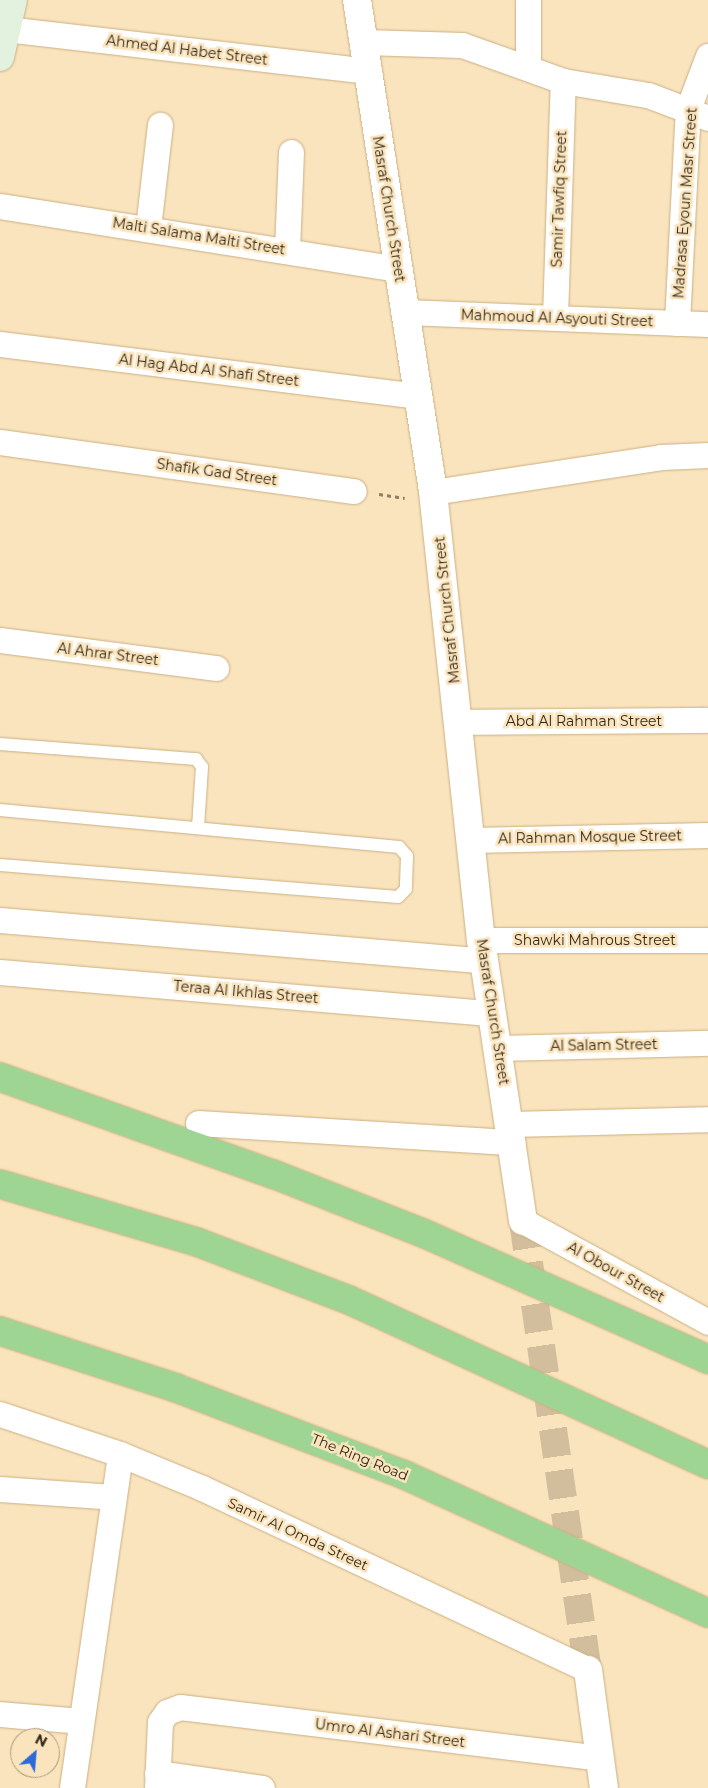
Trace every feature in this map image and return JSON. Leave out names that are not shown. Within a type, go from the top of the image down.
[{"type":"highway","points":[[0,1077],[255,1168],[424,1233],[708,1358]]},
{"type":"highway","points":[[0,1184],[197,1242],[349,1300],[708,1464]]},
{"type":"highway","name":"The Ring Road","points":[[0,1331],[176,1388],[405,1475],[708,1613]]},
{"type":"main road","points":[[0,57],[13,0]]},
{"type":"street","name":"Masraf Church Street","points":[[356,0],[434,497],[483,950],[492,1013],[500,1048],[523,1221]]},
{"type":"street","points":[[528,0],[528,65]]},
{"type":"street","name":"Ahmed Al Habet Street","points":[[6,29],[367,71]]},
{"type":"street","points":[[363,42],[462,44],[528,65],[563,81],[648,95],[698,114]]},
{"type":"street","name":"Madrasa Eyoun Masr Street","points":[[676,322],[698,114],[708,56]]},
{"type":"street","name":"Samir Tawfiq Street","points":[[555,318],[563,81]]},
{"type":"street","points":[[148,228],[160,125]]},
{"type":"street","points":[[287,250],[291,152]]},
{"type":"street","name":"Malti Salama Malti Street","points":[[0,206],[398,269]]},
{"type":"street","name":"Mahmoud Al Asyouti Street","points":[[406,312],[708,324]]},
{"type":"street","name":"Al Hag Abd Al Shafi Street","points":[[0,344],[419,396]]},
{"type":"street","name":"Shafik Gad Street","points":[[0,442],[354,491]]},
{"type":"street","points":[[434,497],[661,457],[708,455]]},
{"type":"street","name":"Al Ahrar Street","points":[[0,640],[216,668]]},
{"type":"street","name":"Abd Al Rahman Street","points":[[459,722],[708,720]]},
{"type":"street","name":"Al Rahman Mosque Street","points":[[472,840],[708,835]]},
{"type":"street","points":[[0,920],[483,950]]},
{"type":"street","name":"Shawki Mahrous Street","points":[[483,950],[708,940]]},
{"type":"street","name":"Teraa Al Ikhlas Street","points":[[0,972],[492,1013]]},
{"type":"street","name":"Al Salam Street","points":[[500,1048],[708,1043]]},
{"type":"street","points":[[198,1122],[511,1133],[708,1119]]},
{"type":"street","name":"Al Obour Street","points":[[523,1221],[708,1322]]},
{"type":"street","name":"Samir Al Omda Street","points":[[0,1414],[120,1454],[588,1670]]},
{"type":"street","points":[[72,1788],[120,1454]]},
{"type":"street","points":[[0,1489],[114,1497]]},
{"type":"street","points":[[588,1670],[604,1788]]},
{"type":"street","name":"Umro Al Ashari Street","points":[[157,1781],[160,1722],[168,1712],[180,1708],[600,1758]]},
{"type":"street","points":[[0,1714],[81,1721]]},
{"type":"street","points":[[157,1781],[262,1788]]},
{"type":"lane","points":[[0,744],[196,759],[202,767],[198,828]]},
{"type":"lane","points":[[0,810],[399,847],[407,856],[406,890],[398,897],[0,865]]},
{"type":"path","points":[[354,491],[434,497]]},
{"type":"tunnel","points":[[523,1221],[588,1670]]}]
